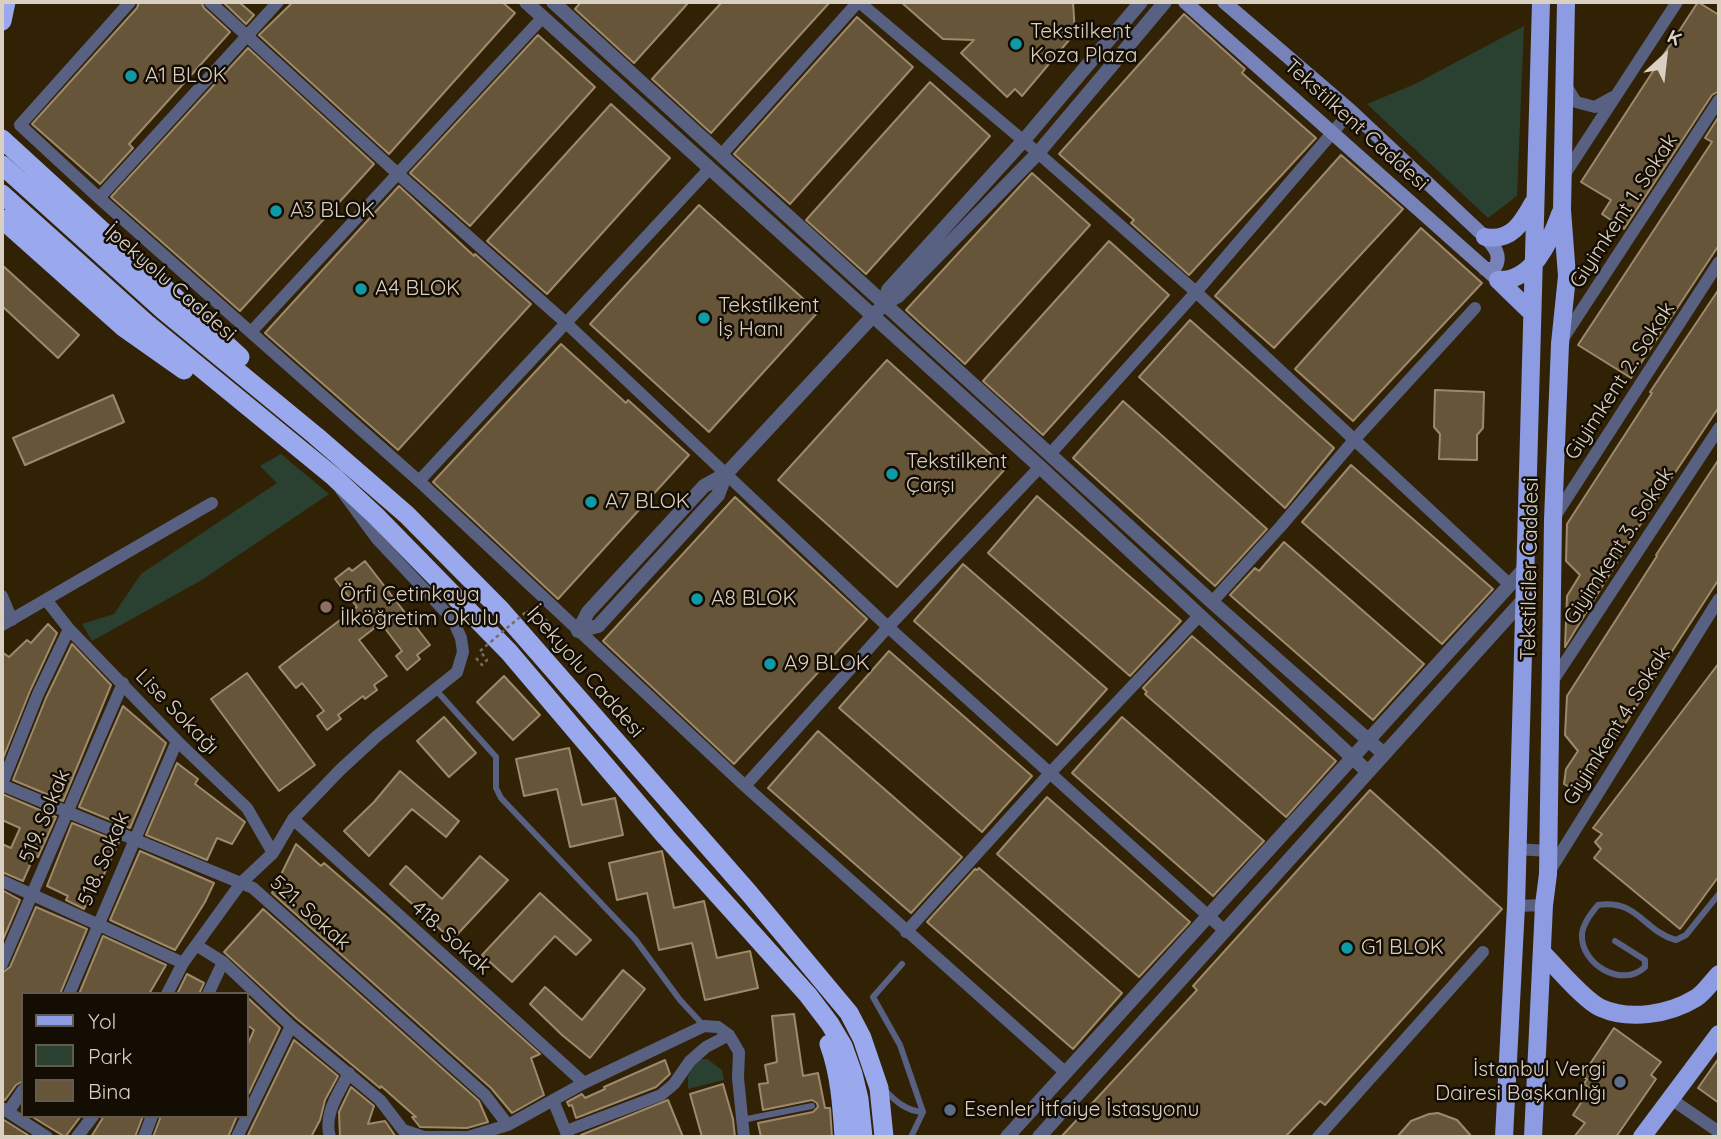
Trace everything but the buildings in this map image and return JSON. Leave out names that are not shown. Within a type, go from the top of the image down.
[{"type":"highway","points":[[2,21],[6,2]]},
{"type":"highway","points":[[2,139],[262,379],[316,436]]},
{"type":"highway","name":"İpekyolu Caddesi","points":[[2,165],[163,310],[407,514],[501,610],[749,893],[849,1013],[862,1038],[877,1079],[884,1137]]},
{"type":"highway","name":"İpekyolu Caddesi","points":[[2,194],[146,324],[334,477],[376,516],[509,652],[666,836],[808,995],[830,1024],[843,1046],[859,1099],[863,1137]]},
{"type":"highway","points":[[2,219],[124,327],[209,389],[268,425]]},
{"type":"highway","points":[[808,995],[836,1065],[841,1090],[844,1137]]},
{"type":"main road","name":"Tekstilkent Caddesi","points":[[1185,2],[1491,274]]},
{"type":"main road","name":"Tekstilkent Caddesi","points":[[1224,2],[1351,111],[1485,237]]},
{"type":"main road","name":"Tekstilciler Caddesi","points":[[1504,1137],[1516,906],[1541,2]]},
{"type":"main road","name":"Tekstilciler Caddesi","points":[[1533,1137],[1544,905],[1548,874],[1553,520],[1560,344],[1567,276],[1562,211],[1566,2]]},
{"type":"main road","points":[[1485,237],[1496,239],[1513,232],[1535,200]]},
{"type":"main road","points":[[1491,274],[1514,279],[1533,265],[1553,233],[1562,211]]},
{"type":"main road","points":[[1485,237],[1497,251],[1498,259],[1491,274]]},
{"type":"main road","points":[[1491,274],[1532,313]]},
{"type":"main road","points":[[1542,952],[1569,981],[1601,1008],[1636,1015],[1661,1012],[1698,997],[1719,974]]},
{"type":"main road","points":[[1642,1137],[1719,1034]]},
{"type":"street","points":[[130,2],[20,125],[419,481],[745,786],[1066,1073]]},
{"type":"street","points":[[210,2],[565,322],[888,627],[1225,931]]},
{"type":"street","points":[[99,198],[278,2]]},
{"type":"street","points":[[526,2],[1040,467],[1368,772]]},
{"type":"street","points":[[251,332],[554,2],[1212,602],[1384,754]]},
{"type":"street","points":[[419,481],[722,154],[858,2],[1038,153],[1196,292],[1509,584]]},
{"type":"street","points":[[884,303],[888,290],[1024,141],[1141,2]]},
{"type":"street","points":[[578,631],[588,612],[704,486],[726,474],[884,303],[898,296],[1038,153],[1165,2]]},
{"type":"street","points":[[1563,178],[1677,2]]},
{"type":"street","points":[[1564,82],[1576,102],[1595,107],[1617,95]]},
{"type":"street","name":"Giyimkent 1. Sokak","points":[[1560,344],[1719,100]]},
{"type":"street","points":[[745,786],[888,627],[1040,467],[1196,292],[1351,111]]},
{"type":"street","name":"Giyimkent 2. Sokak","points":[[1553,520],[1719,262]]},
{"type":"street","points":[[906,932],[1051,772],[1212,602],[1475,308]]},
{"type":"street","name":"Giyimkent 3. Sokak","points":[[1551,684],[1719,428]]},
{"type":"street","points":[[168,992],[196,945],[241,883],[272,853],[293,819],[377,736],[457,672],[461,660],[461,638],[453,620],[377,539],[347,501],[334,477]]},
{"type":"street","points":[[2,596],[7,622],[212,503]]},
{"type":"street","points":[[1007,1137],[1525,566]]},
{"type":"street","points":[[1040,1137],[1525,598]]},
{"type":"street","name":"Giyimkent 4. Sokak","points":[[1548,874],[1719,599]]},
{"type":"street","name":"Lise Sokağı","points":[[47,601],[69,629],[177,741],[247,808],[272,853]]},
{"type":"street","points":[[2,784],[38,695],[69,629]]},
{"type":"street","name":"519. Sokak","points":[[2,964],[123,683]]},
{"type":"street","name":"518. Sokak","points":[[70,992],[177,741]]},
{"type":"street","name":"521. Sokak","points":[[2,784],[253,888],[485,1095],[508,1125]]},
{"type":"street","name":"418. Sokak","points":[[293,819],[584,1083]]},
{"type":"street","points":[[1517,849],[1548,851]]},
{"type":"street","points":[[2,881],[183,963]]},
{"type":"street","points":[[1516,906],[1544,905]]},
{"type":"street","points":[[196,945],[223,962],[291,1026],[380,1100],[404,1134],[424,1137],[489,1134],[584,1083],[704,1026],[718,1027],[729,1035],[739,1052],[738,1078],[744,1137]]},
{"type":"street","points":[[1318,1137],[1483,952]]},
{"type":"street","points":[[209,992],[223,962]]},
{"type":"street","points":[[248,1114],[291,1026]]},
{"type":"street","points":[[553,1100],[567,1134],[661,1095],[674,1084],[690,1061],[706,1047],[729,1035]]},
{"type":"street","points":[[330,1137],[327,1130],[329,1112],[349,1073]]},
{"type":"street","points":[[21,1092],[5,1110],[47,1137]]},
{"type":"street","points":[[1671,1099],[1719,1132]]},
{"type":"street","points":[[77,1137],[91,1118]]},
{"type":"street","points":[[144,1137],[151,1118]]},
{"type":"street","points":[[237,1137],[246,1118]]},
{"type":"lane","points":[[436,690],[496,757],[496,788],[501,798],[635,939],[680,1000],[704,1026]]},
{"type":"lane","points":[[1615,942],[1644,960],[1645,967],[1638,974],[1623,976],[1605,972],[1592,960],[1584,946],[1582,931],[1598,905],[1614,903],[1628,908],[1664,937],[1676,940],[1686,935],[1719,894]]},
{"type":"lane","points":[[902,964],[873,997],[900,1045],[923,1112],[911,1137]]},
{"type":"lane","points":[[877,1079],[904,1107],[923,1112]]},
{"type":"lane","points":[[742,1120],[812,1106]]},
{"type":"path","points":[[476,658],[482,665],[487,660],[480,651],[527,611],[540,626],[546,620]]},
{"type":"green space","points":[[1524,26],[1517,196],[1488,218],[1367,104],[1415,84]]},
{"type":"green space","points":[[281,454],[329,494],[200,581],[92,641],[82,624],[114,614],[141,574],[277,483],[260,466]]},
{"type":"green space","points":[[697,1059],[707,1059],[722,1070],[724,1080],[688,1089],[688,1076]]},
{"type":"place","name":"Tekstilkent Koza Plaza","points":[[1016,44]]},
{"type":"place","name":"A1 BLOK","points":[[131,76]]},
{"type":"place","name":"A3 BLOK","points":[[276,211]]},
{"type":"place","name":"A4 BLOK","points":[[361,289]]},
{"type":"place","name":"Tekstilkent İş Hanı","points":[[704,318]]},
{"type":"place","name":"Tekstilkent Çarşı","points":[[892,474]]},
{"type":"place","name":"A7 BLOK","points":[[591,502]]},
{"type":"place","name":"A8 BLOK","points":[[697,599]]},
{"type":"place","name":"Örfi Çetinkaya İlköğretim Okulu","points":[[326,607]]},
{"type":"place","name":"A9 BLOK","points":[[770,664]]},
{"type":"place","name":"G1 BLOK","points":[[1347,948]]},
{"type":"place","name":"İstanbul Vergi Dairesi Başkanlığı","points":[[1620,1082]]},
{"type":"place","name":"Esenler İtfaiye İstasyonu","points":[[950,1110]]}]
